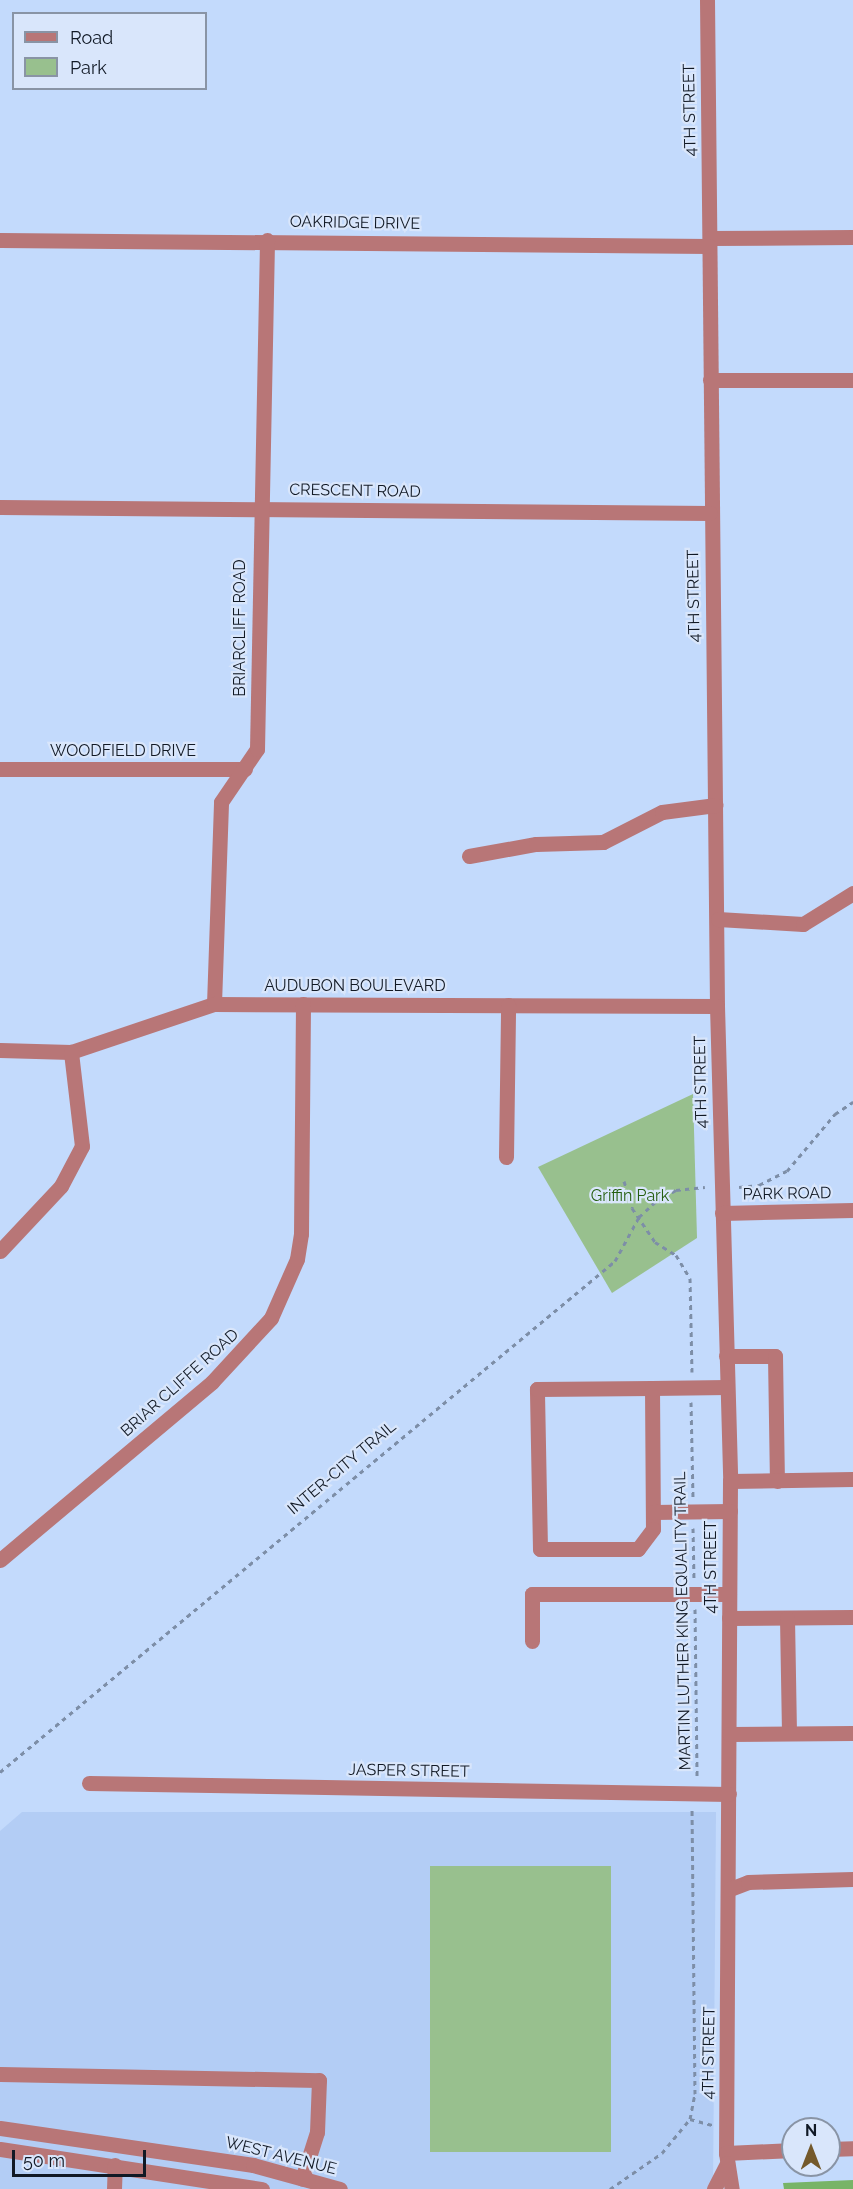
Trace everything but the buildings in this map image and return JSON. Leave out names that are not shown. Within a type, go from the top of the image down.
[{"type":"street","name":"4TH STREET","points":[[707,0],[710,513],[718,920],[717,1006],[730,1481],[730,1889],[726,2158],[732,2189]]},
{"type":"street","name":"OAKRIDGE DRIVE","points":[[0,240],[710,242],[853,237]]},
{"type":"street","name":"BRIARCLIFF ROAD","points":[[213,1004],[220,802],[257,749],[257,558],[265,508],[267,240]]},
{"type":"street","points":[[710,380],[853,380]]},
{"type":"street","name":"CRESCENT ROAD","points":[[0,507],[710,513]]},
{"type":"street","name":"WOODFIELD DRIVE","points":[[0,769],[245,769]]},
{"type":"street","points":[[469,856],[536,844],[603,842],[662,812],[716,805]]},
{"type":"street","points":[[718,920],[803,924],[853,893]]},
{"type":"street","name":"AUDUBON BOULEVARD","points":[[0,1050],[70,1052],[213,1004],[717,1006]]},
{"type":"street","name":"BRIAR CLIFFE ROAD","points":[[0,1560],[212,1382],[271,1318],[297,1259],[302,1234],[303,1004]]},
{"type":"street","points":[[507,1157],[508,1005]]},
{"type":"street","points":[[0,1251],[61,1186],[82,1146],[70,1052]]},
{"type":"street","name":"PARK ROAD","points":[[722,1213],[853,1210]]},
{"type":"street","points":[[726,1356],[775,1356],[777,1481]]},
{"type":"street","points":[[652,1388],[653,1529],[638,1549],[540,1549],[537,1389],[727,1387]]},
{"type":"street","points":[[730,1481],[853,1479]]},
{"type":"street","points":[[653,1512],[730,1511]]},
{"type":"street","points":[[532,1641],[532,1594],[729,1594]]},
{"type":"street","points":[[729,1618],[853,1617]]},
{"type":"street","points":[[787,1618],[789,1733]]},
{"type":"street","points":[[729,1734],[853,1733]]},
{"type":"street","name":"JASPER STREET","points":[[88,1783],[729,1794]]},
{"type":"street","points":[[730,1889],[748,1882],[853,1880]]},
{"type":"street","points":[[0,2074],[319,2080],[317,2132],[302,2179]]},
{"type":"street","name":"WEST AVENUE","points":[[0,2128],[253,2165],[340,2189]]},
{"type":"street","points":[[0,2149],[262,2189]]},
{"type":"street","points":[[726,2158],[781,2151]]},
{"type":"street","name":"4TH STREET","points":[[714,2189],[726,2158]]},
{"type":"street","points":[[114,2189],[115,2165]]},
{"type":"path","points":[[741,1187],[759,1185],[787,1171],[835,1114],[853,1102]]},
{"type":"path","name":"MARTIN LUTHER KING EQUALITY TRAIL","points":[[610,2189],[662,2153],[690,2119],[695,2094],[692,1794],[699,1771],[690,1278],[639,1217],[624,1181]]},
{"type":"path","name":"INTER-CITY TRAIL","points":[[0,1772],[470,1376],[615,1261],[639,1217],[676,1190],[694,1187]]},
{"type":"shaded area","points":[[22,1812],[716,1812],[713,2189],[0,2189],[0,1831]]},
{"type":"green space","name":"Griffin Park","points":[[693,1094],[697,1238],[612,1293],[538,1167]]},
{"type":"green space","points":[[430,1866],[611,1866],[611,2152],[430,2152]]},
{"type":"green space","points":[[853,2180],[853,2189],[784,2189],[783,2183]]}]
